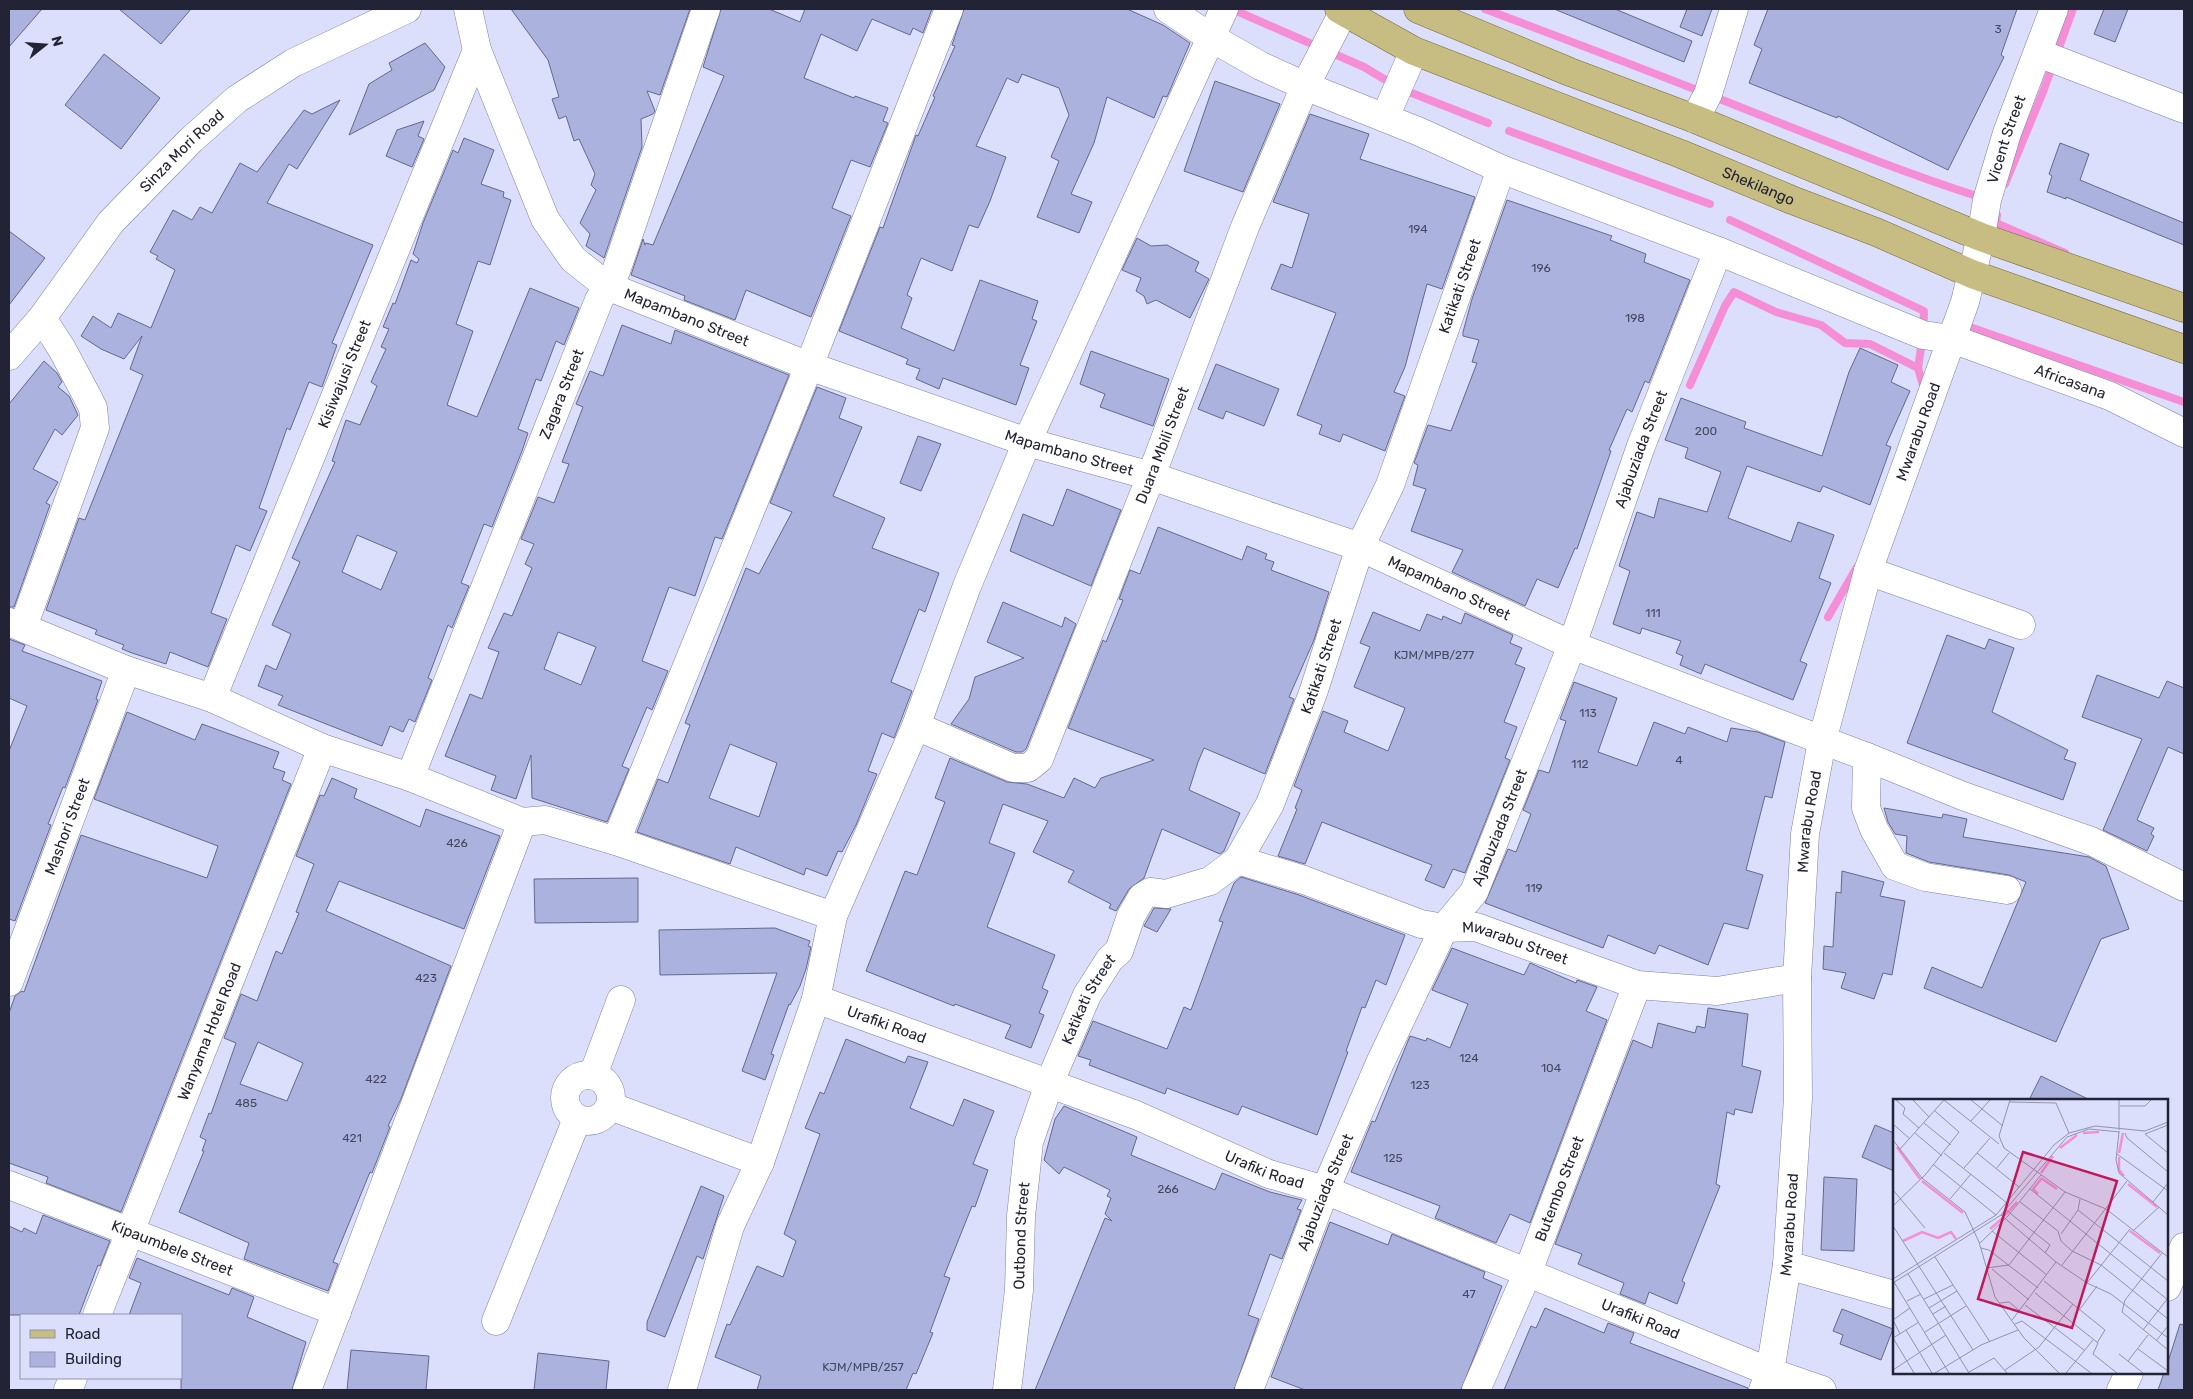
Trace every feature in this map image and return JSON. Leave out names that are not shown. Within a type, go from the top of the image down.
[{"type":"main road","name":"Shekilango","points":[[1342,10],[1414,52],[1682,154],[1792,200],[1876,232],[1972,274],[2184,349]]},
{"type":"main road","points":[[1427,11],[1570,72],[1695,119],[1981,237],[2184,308]]},
{"type":"street","name":"Sinza Mori Road","points":[[9,356],[42,318],[111,222],[191,140],[237,98],[293,62],[407,9]]},
{"type":"street","name":"Mapambano Street","points":[[468,9],[477,50],[545,219],[573,259],[607,286],[809,366],[1027,442],[1151,476],[1360,547],[1572,645],[1867,757],[1963,796],[2091,841],[2184,887]]},
{"type":"street","name":"Zagara Street","points":[[410,777],[599,300],[616,271],[706,9]]},
{"type":"street","points":[[616,841],[809,366],[949,9]]},
{"type":"street","name":"Africasana","points":[[1168,9],[1210,37],[1261,66],[1305,86],[1385,117],[1501,169],[1718,251],[1923,335],[1952,339],[2110,396],[2184,434]]},
{"type":"street","points":[[682,1390],[730,1226],[760,1162],[816,999],[833,916],[916,726],[967,586],[1027,442],[1224,9]]},
{"type":"street","points":[[1695,119],[1708,94],[1734,9]]},
{"type":"street","name":"Vicent Street","points":[[1972,274],[1987,200],[2007,133],[2054,9]]},
{"type":"street","name":"Duara Mbili Street","points":[[916,726],[1013,768],[1028,768],[1038,759],[1151,476],[1245,227],[1305,86],[1342,10]]},
{"type":"street","name":"Kisiwajusi Street","points":[[212,698],[477,50]]},
{"type":"street","points":[[1385,117],[1414,52]]},
{"type":"street","points":[[2038,53],[2184,108]]},
{"type":"street","name":"Katikati Street","points":[[1049,1084],[1087,995],[1110,959],[1119,951],[1131,916],[1142,896],[1150,892],[1166,894],[1210,881],[1238,860],[1270,804],[1313,692],[1360,547],[1390,485],[1501,169]]},
{"type":"street","name":"Ajabuziada Street","points":[[1249,1390],[1325,1190],[1380,1063],[1444,928],[1474,892],[1572,645],[1641,446],[1718,251]]},
{"type":"street","name":"Mwarabu Road","points":[[1767,1381],[1787,1265],[1798,1098],[1797,978],[1806,834],[1822,741],[1868,571],[1952,339],[1972,274]]},
{"type":"street","points":[[42,318],[88,396],[93,408],[95,428],[16,625],[126,670],[212,698],[322,748],[410,777],[522,822],[545,820],[616,841],[833,916]]},
{"type":"street","points":[[1868,571],[2021,625]]},
{"type":"street","name":"Mashori Street","points":[[9,982],[126,670]]},
{"type":"street","name":"Wanyama Hotel Road","points":[[97,1314],[322,748]]},
{"type":"street","points":[[1867,757],[1866,808],[1874,829],[1896,866],[1925,877],[2008,890]]},
{"type":"street","points":[[308,1390],[522,822]]},
{"type":"street","name":"Mwarabu Street","points":[[1238,860],[1304,880],[1421,924],[1444,928],[1476,928],[1637,985],[1717,991],[1797,978]]},
{"type":"street","name":"Butembo Street","points":[[1476,1390],[1527,1274],[1637,985]]},
{"type":"street","name":"Urafiki Road","points":[[816,999],[1136,1115],[1269,1174],[1325,1190],[1527,1274],[1767,1381],[1822,1390]]},
{"type":"street","points":[[593,1075],[621,1000]]},
{"type":"street","points":[[584,1074],[593,1075],[606,1083],[610,1091],[610,1106],[604,1115],[596,1120],[586,1121],[577,1118],[570,1112],[565,1104],[564,1094],[575,1078],[584,1074]]},
{"type":"street","name":"Outbond Street","points":[[1007,1390],[1019,1290],[1021,1216],[1029,1142],[1049,1084]]},
{"type":"street","points":[[610,1106],[760,1162]]},
{"type":"street","points":[[496,1321],[577,1118]]},
{"type":"street","name":"Kipaumbele Street","points":[[9,1185],[337,1312]]},
{"type":"street","points":[[2168,1284],[2184,1247]]},
{"type":"street","points":[[1787,1265],[1893,1295]]},
{"type":"street","points":[[2121,1390],[2129,1374]]},
{"type":"building","points":[[9,9],[42,9],[9,47]]},
{"type":"building","points":[[119,9],[191,9],[161,44]]},
{"type":"building","points":[[511,9],[690,9],[660,95],[647,91],[655,111],[653,114],[641,119],[642,147],[604,258],[586,246],[590,234],[580,223],[596,190],[591,185],[595,174],[579,139],[574,141],[566,116],[559,119],[552,99],[559,97],[548,60]]},
{"type":"building","points":[[721,9],[769,9],[800,22],[805,9],[932,9],[923,33],[913,28],[910,35],[872,19],[857,51],[821,34],[804,78],[854,98],[855,96],[888,108],[883,121],[888,123],[870,167],[851,160],[832,208],[851,216],[811,317],[746,290],[735,320],[684,300],[685,296],[631,275],[643,239],[645,245],[646,243],[653,245],[724,76],[703,67]]},
{"type":"building","points":[[964,9],[1127,9],[1163,25],[1190,43],[1167,97],[1163,96],[1154,118],[1107,97],[1094,143],[1071,194],[1092,202],[1079,233],[1037,217],[1059,161],[1051,157],[1069,115],[1059,88],[1022,74],[1018,83],[1007,78],[976,146],[1006,157],[990,201],[978,228],[969,225],[952,271],[921,258],[907,295],[912,298],[901,328],[954,351],[980,280],[1038,301],[1032,319],[1037,321],[1020,365],[1029,368],[1016,405],[943,378],[939,389],[916,379],[920,369],[906,364],[908,359],[839,331],[880,227],[883,228],[916,135],[918,136],[955,46],[952,45]]},
{"type":"building","points":[[1554,9],[1615,9],[1692,41],[1684,62]]},
{"type":"building","points":[[1687,9],[1712,9],[1702,36],[1680,27]]},
{"type":"building","points":[[1768,9],[2017,9],[2001,55],[2004,57],[1948,170],[1838,116],[1837,118],[1749,83],[1762,49],[1754,45]]},
{"type":"building","points":[[2104,9],[2128,9],[2115,42],[2094,34]]},
{"type":"building","points":[[425,43],[445,67],[434,90],[349,135],[369,84],[392,70],[389,63]]},
{"type":"building","points":[[104,54],[160,98],[121,149],[65,105]]},
{"type":"building","points":[[1215,81],[1280,104],[1243,192],[1184,171]]},
{"type":"building","points":[[340,100],[297,169],[289,164],[267,203],[373,245],[332,343],[337,345],[322,387],[309,382],[290,430],[287,428],[259,508],[267,511],[250,551],[236,545],[211,613],[227,619],[208,667],[170,652],[166,664],[132,653],[122,649],[124,645],[95,634],[97,630],[46,610],[79,518],[85,520],[143,375],[130,369],[142,336],[124,359],[101,349],[81,336],[93,316],[111,328],[118,313],[151,328],[175,270],[156,259],[158,256],[150,252],[173,210],[192,220],[200,207],[212,213],[240,163],[257,172],[304,110],[312,114]]},
{"type":"building","points":[[1310,114],[1369,134],[1360,159],[1475,197],[1442,289],[1427,284],[1405,367],[1394,392],[1405,396],[1385,451],[1343,434],[1340,442],[1319,434],[1322,425],[1297,415],[1336,313],[1271,289],[1281,264],[1292,268],[1309,214],[1273,202]]},
{"type":"building","points":[[424,121],[418,136],[424,139],[412,167],[386,156],[397,130]]},
{"type":"building","points":[[464,138],[494,150],[481,184],[504,192],[503,197],[511,200],[490,265],[478,261],[456,324],[473,331],[447,405],[477,417],[530,288],[579,308],[564,345],[556,341],[541,381],[536,379],[518,429],[528,433],[522,451],[492,527],[484,524],[461,583],[469,586],[452,628],[448,625],[428,678],[432,680],[415,722],[409,719],[403,732],[390,726],[382,746],[278,705],[283,696],[258,686],[266,665],[276,670],[291,634],[272,625],[300,562],[292,558],[335,462],[332,461],[346,420],[360,425],[377,386],[371,382],[386,349],[381,347],[389,329],[383,327],[393,303],[395,304],[411,260],[417,263],[419,259],[413,254],[423,223],[453,150],[458,153]],"holes":[[[357,535],[397,552],[381,590],[342,572]]]},
{"type":"building","points":[[2060,143],[2089,154],[2080,180],[2184,223],[2184,245],[2066,197],[2066,199],[2047,192],[2052,176],[2049,174]]},
{"type":"building","points":[[1507,200],[1612,236],[1610,240],[1646,254],[1644,262],[1690,280],[1649,383],[1645,381],[1632,412],[1627,409],[1609,450],[1611,451],[1577,549],[1575,548],[1558,588],[1537,579],[1525,606],[1452,572],[1463,550],[1411,531],[1426,489],[1413,485],[1418,465],[1414,463],[1428,425],[1451,431],[1477,363],[1472,362],[1479,340],[1463,336],[1463,332],[1472,299]]},
{"type":"building","points":[[9,231],[45,258],[9,305]]},
{"type":"building","points":[[1137,238],[1151,246],[1167,245],[1199,262],[1195,271],[1209,279],[1190,318],[1156,300],[1147,304],[1144,296],[1136,291],[1141,278],[1122,270]]},
{"type":"building","points":[[622,325],[671,344],[675,330],[789,375],[722,539],[715,537],[695,596],[669,587],[642,661],[668,671],[652,710],[647,707],[622,766],[629,769],[607,822],[532,798],[531,755],[516,799],[491,790],[496,776],[445,756],[470,694],[482,699],[499,652],[488,648],[504,613],[512,616],[532,568],[525,564],[534,544],[521,539],[538,497],[554,503],[569,464],[562,462],[583,407],[576,404],[590,371],[603,376]],"holes":[[[558,632],[596,647],[581,685],[544,669]]]},
{"type":"building","points":[[1860,348],[1898,365],[1891,382],[1910,391],[1886,445],[1891,447],[1870,505],[1823,486],[1820,492],[1747,466],[1728,518],[1791,542],[1798,522],[1834,535],[1819,578],[1831,583],[1800,661],[1807,664],[1793,700],[1705,664],[1701,674],[1680,665],[1683,656],[1676,653],[1681,641],[1642,628],[1640,634],[1613,624],[1630,571],[1619,566],[1637,512],[1654,518],[1659,498],[1707,512],[1721,472],[1685,458],[1688,448],[1665,440],[1681,398],[1746,422],[1744,428],[1822,456],[1849,372]]},
{"type":"building","points":[[1091,351],[1169,379],[1153,426],[1100,407],[1105,394],[1080,384]]},
{"type":"building","points":[[44,361],[57,373],[62,382],[58,387],[69,396],[78,415],[62,435],[55,429],[33,469],[58,482],[46,503],[50,505],[14,607],[9,607],[9,404]]},
{"type":"building","points":[[1216,364],[1279,389],[1264,426],[1226,411],[1223,419],[1198,409]]},
{"type":"building","points":[[817,387],[846,398],[839,418],[862,427],[833,496],[885,518],[872,548],[939,573],[925,612],[919,609],[891,682],[912,691],[894,738],[882,733],[868,771],[877,774],[856,825],[842,852],[838,851],[827,876],[806,868],[804,875],[736,847],[730,864],[637,832],[658,779],[668,783],[690,725],[685,723],[746,568],[759,574],[792,512],[770,503]],"holes":[[[730,744],[777,763],[759,817],[709,798]]]},
{"type":"building","points":[[918,436],[941,444],[921,491],[900,483]]},
{"type":"building","points":[[1067,489],[1121,510],[1091,586],[1010,551],[1023,514],[1053,526]]},
{"type":"building","points":[[1158,527],[1242,560],[1247,546],[1267,554],[1265,559],[1274,562],[1271,570],[1329,592],[1314,640],[1289,697],[1294,699],[1265,774],[1204,748],[1198,762],[1189,790],[1240,813],[1224,851],[1220,854],[1162,829],[1144,878],[1129,889],[1116,911],[1109,908],[1111,904],[1068,882],[1074,871],[1033,852],[1048,821],[1003,804],[989,843],[1015,853],[987,927],[1055,955],[1042,988],[1048,991],[1039,1013],[1044,1015],[1031,1048],[1005,1038],[1011,1025],[955,1004],[954,1006],[866,971],[905,871],[917,875],[945,802],[935,798],[950,758],[1007,782],[1027,784],[1064,798],[1074,778],[1095,788],[1101,778],[1154,760],[1068,728],[1103,640],[1106,642],[1123,600],[1119,599],[1130,570],[1140,574]]},
{"type":"building","points":[[1003,602],[1062,627],[1065,617],[1076,624],[1026,749],[1022,752],[1016,752],[951,724],[969,699],[975,677],[1024,658],[987,642]]},
{"type":"building","points":[[1373,612],[1420,631],[1427,614],[1442,620],[1443,616],[1461,624],[1465,613],[1513,635],[1510,643],[1522,648],[1515,664],[1525,668],[1504,722],[1517,727],[1505,758],[1510,760],[1465,873],[1453,869],[1444,888],[1425,880],[1432,865],[1322,822],[1305,864],[1278,856],[1297,809],[1295,808],[1302,790],[1294,786],[1323,711],[1348,721],[1344,732],[1388,751],[1405,708],[1354,687],[1370,647],[1360,643]]},
{"type":"building","points":[[1947,635],[1985,649],[1989,639],[2014,648],[1992,712],[2068,750],[2064,759],[2076,763],[2063,800],[1907,743]]},
{"type":"building","points":[[9,639],[25,645],[22,651],[102,681],[96,699],[98,700],[65,788],[63,787],[48,824],[51,825],[15,921],[9,919],[9,751],[27,706],[9,698]]},
{"type":"building","points":[[2097,675],[2159,698],[2167,681],[2184,688],[2184,754],[2168,747],[2137,820],[2154,828],[2151,834],[2154,836],[2147,851],[2103,830],[2142,739],[2082,717]]},
{"type":"building","points":[[1574,682],[1617,698],[1598,752],[1637,766],[1654,722],[1685,734],[1688,727],[1727,742],[1731,728],[1758,732],[1785,742],[1772,798],[1765,796],[1746,870],[1763,875],[1748,929],[1724,923],[1708,965],[1659,945],[1655,954],[1608,935],[1603,948],[1485,903],[1508,849],[1516,852],[1531,814],[1523,810],[1539,770],[1549,773],[1566,721],[1560,719]]},
{"type":"building","points":[[127,712],[195,740],[202,724],[279,752],[273,768],[285,772],[282,780],[291,784],[121,1212],[46,1183],[48,1177],[9,1163],[9,1013],[15,996],[22,991],[24,992],[81,835],[207,878],[218,846],[94,799]]},
{"type":"building","points":[[332,778],[357,789],[354,798],[420,827],[426,809],[500,836],[464,929],[339,881],[326,911],[451,966],[401,1099],[388,1126],[390,1127],[372,1173],[370,1172],[333,1262],[338,1264],[328,1291],[244,1259],[249,1243],[179,1212],[204,1151],[202,1151],[206,1140],[200,1137],[209,1113],[211,1114],[236,1043],[224,1038],[241,994],[257,1001],[276,951],[282,954],[299,913],[296,912],[314,864],[296,856],[320,795],[324,796]],"holes":[[[258,1042],[303,1063],[287,1101],[240,1084]]]},
{"type":"building","points":[[1884,808],[1942,818],[1943,814],[1967,819],[1963,837],[2089,857],[2106,866],[2129,929],[2101,939],[2056,1042],[1924,988],[1932,967],[1982,988],[2026,882],[2009,875],[1929,862],[1906,853],[1907,836],[1895,834],[1888,822]]},
{"type":"building","points":[[1842,871],[1884,882],[1880,896],[1905,901],[1892,975],[1883,973],[1874,999],[1841,988],[1846,973],[1823,969],[1824,946],[1833,947],[1836,892],[1841,893]]},
{"type":"building","points":[[1241,877],[1299,895],[1405,935],[1386,985],[1376,980],[1365,1008],[1362,1007],[1346,1051],[1348,1052],[1317,1135],[1242,1106],[1238,1115],[1167,1088],[1165,1094],[1089,1065],[1091,1060],[1078,1056],[1093,1021],[1167,1049],[1184,1007],[1191,1010],[1223,922],[1219,921],[1234,883]]},
{"type":"building","points":[[638,878],[638,922],[535,923],[534,879]]},
{"type":"building","points":[[1154,908],[1171,909],[1157,932],[1144,926]]},
{"type":"building","points":[[775,928],[810,941],[808,946],[811,947],[800,986],[789,1004],[771,1054],[774,1055],[765,1080],[742,1071],[777,973],[660,975],[659,930]]},
{"type":"building","points":[[1452,948],[1524,975],[1530,963],[1576,983],[1577,980],[1597,987],[1586,1011],[1607,1020],[1530,1223],[1510,1214],[1496,1243],[1435,1218],[1440,1206],[1351,1172],[1372,1121],[1375,1122],[1410,1036],[1426,1041],[1427,1038],[1450,1048],[1468,1004],[1432,990]]},
{"type":"building","points":[[1708,1008],[1748,1014],[1742,1066],[1761,1071],[1752,1113],[1735,1109],[1734,1115],[1727,1112],[1716,1184],[1720,1186],[1682,1281],[1685,1283],[1677,1304],[1649,1292],[1645,1304],[1620,1294],[1624,1283],[1578,1264],[1582,1254],[1555,1244],[1633,1040],[1652,1048],[1658,1023],[1695,1033],[1697,1026],[1705,1028]]},
{"type":"building","points":[[846,1039],[905,1063],[908,1056],[928,1062],[910,1108],[953,1126],[964,1099],[994,1111],[973,1164],[988,1170],[975,1207],[972,1206],[944,1276],[950,1278],[930,1332],[933,1333],[916,1374],[913,1373],[906,1390],[757,1390],[761,1376],[715,1357],[727,1324],[730,1325],[757,1266],[783,1277],[796,1241],[784,1234],[820,1134],[805,1128],[820,1092],[824,1094]]},
{"type":"building","points":[[2041,1076],[2088,1099],[2030,1099]]},
{"type":"building","points":[[1064,1106],[1137,1137],[1131,1155],[1215,1190],[1222,1173],[1270,1192],[1302,1200],[1297,1209],[1301,1210],[1282,1259],[1270,1254],[1248,1315],[1259,1319],[1234,1390],[1035,1390],[1105,1218],[1112,1221],[1105,1214],[1111,1198],[1107,1196],[1110,1190],[1064,1167],[1059,1174],[1044,1160],[1055,1119]]},
{"type":"building","points":[[1875,1125],[1893,1133],[1893,1171],[1862,1157]]},
{"type":"building","points":[[1824,1177],[1857,1179],[1854,1251],[1821,1250]]},
{"type":"building","points":[[701,1186],[724,1196],[703,1259],[697,1256],[665,1337],[647,1330],[647,1322]]},
{"type":"building","points":[[43,1215],[110,1241],[100,1266],[98,1265],[79,1314],[9,1315],[9,1226],[22,1232],[24,1228],[36,1234]]},
{"type":"building","points":[[1330,1222],[1388,1245],[1392,1234],[1485,1272],[1483,1278],[1502,1286],[1461,1390],[1305,1390],[1271,1377]]},
{"type":"building","points":[[137,1258],[229,1295],[232,1288],[254,1297],[247,1317],[306,1342],[292,1390],[181,1390],[182,1314],[129,1314],[141,1283],[129,1278]]},
{"type":"building","points":[[1545,1308],[1604,1333],[1608,1323],[1634,1333],[1630,1343],[1748,1388],[1748,1390],[1504,1390],[1531,1326],[1536,1328]]},
{"type":"building","points":[[1842,1309],[1893,1329],[1881,1360],[1840,1344],[1843,1335],[1833,1331]]},
{"type":"building","points":[[2180,1324],[2184,1325],[2184,1390],[2158,1390],[2164,1374],[2168,1374],[2168,1362]]},
{"type":"building","points":[[351,1350],[429,1356],[426,1390],[347,1390]]},
{"type":"building","points":[[538,1353],[609,1361],[606,1390],[534,1390]]},
{"type":"waterway","points":[[1232,9],[1364,67],[1399,88],[1488,123]]},
{"type":"waterway","points":[[1485,9],[1879,161],[1983,198]]},
{"type":"waterway","points":[[2005,184],[2043,92],[2073,9]]},
{"type":"waterway","points":[[1509,131],[1710,204]]},
{"type":"waterway","points":[[1997,215],[1996,223],[2065,253]]},
{"type":"waterway","points":[[1730,220],[1924,311],[1923,335],[1918,368],[1924,389]]},
{"type":"waterway","points":[[1690,385],[1725,306],[1734,292],[1776,312],[1821,325],[1845,343],[1870,344],[1918,368]]},
{"type":"waterway","points":[[1967,326],[2184,402]]},
{"type":"waterway","points":[[1828,617],[1857,567]]}]
